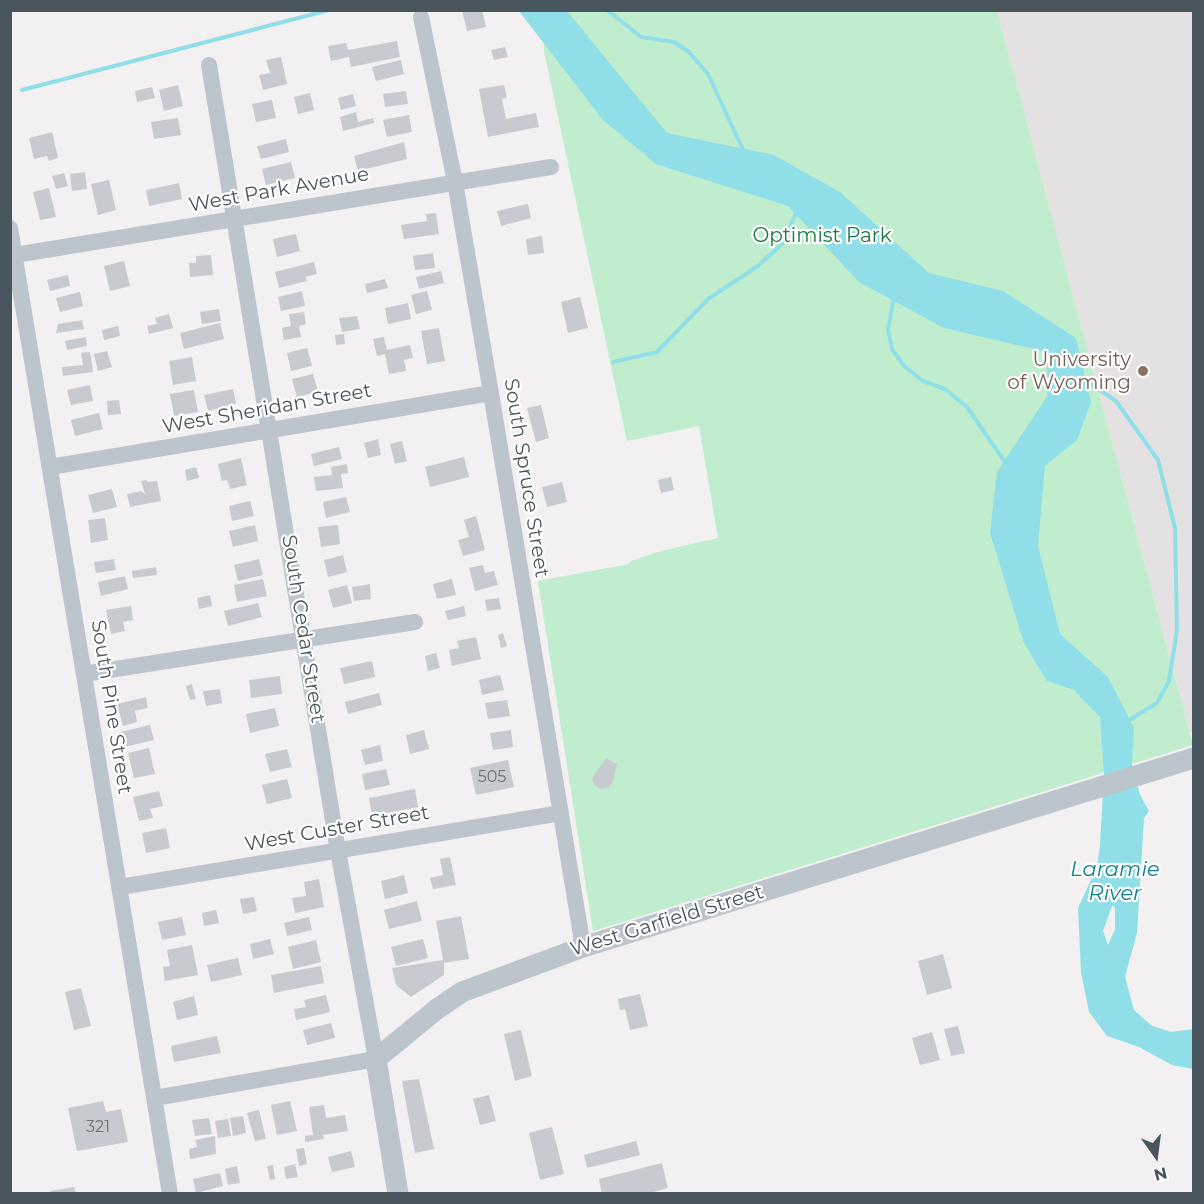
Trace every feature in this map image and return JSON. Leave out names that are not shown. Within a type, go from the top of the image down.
[{"type":"street","name":"South Spruce Street","points":[[421,17],[454,182],[491,393],[583,947]]},
{"type":"street","name":"South Cedar Street","points":[[209,65],[305,638],[338,851],[398,1194]]},
{"type":"street","name":"West Park Avenue","points":[[15,255],[551,166]]},
{"type":"street","name":"South Pine Street","points":[[10,228],[170,1194]]},
{"type":"street","name":"West Sheridan Street","points":[[50,467],[491,393]]},
{"type":"street","points":[[84,674],[415,622]]},
{"type":"street","name":"West Garfield Street","points":[[155,1098],[376,1059],[437,1009],[462,992],[583,947],[1187,761]]},
{"type":"street","name":"West Custer Street","points":[[120,887],[561,813]]},
{"type":"shaded area","name":"University of Wyoming","points":[[997,11],[1193,11],[1193,732],[1190,733]]},
{"type":"green space","name":"Optimist Park","points":[[540,11],[997,11],[1193,745],[593,931],[538,581],[629,564],[631,561],[661,551],[718,538],[699,426],[627,441],[544,51]]},
{"type":"water","name":"Laramie River","points":[[519,11],[567,11],[667,133],[774,155],[840,192],[929,273],[1003,291],[1076,338],[1091,402],[1077,440],[1045,466],[1038,546],[1060,634],[1108,677],[1134,728],[1132,764],[1140,795],[1149,811],[1144,818],[1137,933],[1125,977],[1134,1010],[1152,1026],[1171,1032],[1193,1029],[1193,1069],[1172,1065],[1139,1047],[1107,1036],[1089,1012],[1081,972],[1078,908],[1097,867],[1100,845],[1104,773],[1100,717],[1074,690],[1047,681],[1024,643],[990,533],[997,472],[1047,397],[1047,352],[944,328],[859,282],[788,206],[656,164],[603,120]],"holes":[[[1112,906],[1115,907],[1115,929],[1108,945],[1103,931]]]},
{"type":"building","points":[[462,10],[482,10],[486,27],[467,31]]},
{"type":"building","points":[[397,41],[400,57],[351,67],[349,57],[331,61],[328,46],[346,43],[348,50]]},
{"type":"building","points":[[505,47],[508,57],[494,60],[491,50]]},
{"type":"building","points":[[281,57],[287,84],[263,90],[259,75],[270,73],[266,60]]},
{"type":"building","points":[[401,60],[404,74],[376,81],[372,67]]},
{"type":"building","points":[[178,85],[183,106],[164,111],[159,90]]},
{"type":"building","points":[[504,85],[507,98],[502,99],[506,119],[536,113],[539,127],[488,137],[479,89]]},
{"type":"building","points":[[152,87],[155,98],[137,102],[135,91]]},
{"type":"building","points":[[406,91],[408,104],[385,107],[383,94]]},
{"type":"building","points":[[310,93],[314,110],[298,114],[294,97]]},
{"type":"building","points":[[353,94],[356,106],[341,110],[338,98]]},
{"type":"building","points":[[272,100],[276,118],[256,122],[252,104]]},
{"type":"building","points":[[356,112],[358,122],[373,118],[374,123],[343,131],[340,117]]},
{"type":"building","points":[[409,115],[412,132],[387,137],[383,120]]},
{"type":"building","points":[[178,118],[181,135],[154,139],[151,122]]},
{"type":"building","points":[[52,132],[58,158],[49,161],[47,156],[34,159],[29,138]]},
{"type":"building","points":[[286,139],[289,152],[261,159],[257,146]]},
{"type":"building","points":[[404,142],[407,159],[358,171],[354,156]]},
{"type":"building","points":[[291,162],[295,178],[266,185],[262,169]]},
{"type":"building","points":[[85,172],[87,189],[72,191],[70,174]]},
{"type":"building","points":[[64,173],[68,186],[56,189],[52,176]]},
{"type":"building","points":[[109,180],[116,210],[98,215],[91,184]]},
{"type":"building","points":[[179,183],[182,199],[149,206],[146,190]]},
{"type":"building","points":[[49,188],[56,217],[40,220],[33,192]]},
{"type":"building","points":[[528,204],[531,218],[501,226],[497,211]]},
{"type":"building","points":[[436,213],[439,234],[404,239],[401,225],[427,221],[426,214]]},
{"type":"building","points":[[296,234],[300,251],[277,257],[273,239]]},
{"type":"building","points":[[542,236],[544,253],[528,255],[526,239]]},
{"type":"building","points":[[433,253],[435,268],[415,270],[413,256]]},
{"type":"building","points":[[211,255],[213,275],[190,277],[189,263],[196,263],[196,256]]},
{"type":"building","points":[[124,261],[130,286],[110,291],[104,266]]},
{"type":"building","points":[[314,262],[317,274],[305,277],[307,281],[279,288],[275,272]]},
{"type":"building","points":[[441,271],[444,283],[419,289],[416,277]]},
{"type":"building","points":[[68,275],[70,286],[50,291],[47,280]]},
{"type":"building","points":[[385,279],[388,288],[367,293],[365,284]]},
{"type":"building","points":[[302,291],[305,306],[281,311],[278,297]]},
{"type":"building","points":[[427,291],[432,310],[416,314],[411,295]]},
{"type":"building","points":[[80,292],[83,306],[60,312],[56,298]]},
{"type":"building","points":[[580,297],[588,328],[568,333],[561,302]]},
{"type":"building","points":[[408,303],[411,319],[388,324],[385,308]]},
{"type":"building","points":[[219,309],[221,321],[202,324],[200,312]]},
{"type":"building","points":[[304,312],[306,324],[299,326],[301,337],[284,340],[282,328],[291,326],[289,314]]},
{"type":"building","points":[[169,314],[173,328],[149,334],[147,326],[157,324],[155,318]]},
{"type":"building","points":[[357,316],[360,329],[342,332],[339,318]]},
{"type":"building","points":[[82,320],[84,329],[56,333],[58,324]]},
{"type":"building","points":[[220,323],[224,339],[184,349],[180,333]]},
{"type":"building","points":[[118,326],[120,336],[104,340],[102,330]]},
{"type":"building","points":[[439,328],[445,361],[427,364],[421,331]]},
{"type":"building","points":[[344,334],[345,344],[336,345],[335,335]]},
{"type":"building","points":[[86,337],[87,346],[67,350],[65,341]]},
{"type":"building","points":[[384,337],[387,350],[410,345],[413,358],[404,360],[406,371],[389,374],[385,354],[377,356],[373,339]]},
{"type":"building","points":[[307,348],[312,366],[291,371],[287,353]]},
{"type":"building","points":[[107,351],[112,367],[98,371],[94,354]]},
{"type":"building","points":[[90,352],[93,372],[63,376],[62,367],[83,365],[81,353]]},
{"type":"building","points":[[192,357],[196,381],[173,385],[169,361]]},
{"type":"building","points":[[313,374],[318,392],[297,397],[292,379]]},
{"type":"building","points":[[90,385],[93,401],[71,405],[67,390]]},
{"type":"building","points":[[233,389],[236,404],[208,411],[204,395]]},
{"type":"building","points":[[194,390],[198,412],[174,416],[170,394]]},
{"type":"building","points":[[119,400],[121,414],[108,415],[107,401]]},
{"type":"building","points":[[541,405],[549,438],[536,442],[527,408]]},
{"type":"building","points":[[99,413],[103,429],[75,436],[71,420]]},
{"type":"building","points":[[378,439],[381,455],[368,458],[364,443]]},
{"type":"building","points":[[402,441],[407,461],[395,464],[390,444]]},
{"type":"building","points":[[339,447],[342,459],[314,466],[311,454]]},
{"type":"building","points":[[464,457],[469,477],[430,487],[425,467]]},
{"type":"building","points":[[241,458],[247,485],[230,489],[227,480],[222,481],[218,464]]},
{"type":"building","points":[[347,464],[348,473],[341,474],[343,488],[316,491],[314,477],[332,475],[331,467]]},
{"type":"building","points":[[196,467],[199,478],[187,481],[185,470]]},
{"type":"building","points":[[671,477],[674,490],[661,493],[658,480]]},
{"type":"building","points":[[147,480],[147,482],[157,481],[161,501],[130,507],[127,494],[141,491],[145,494],[141,481]]},
{"type":"building","points":[[562,482],[567,502],[547,507],[542,487]]},
{"type":"building","points":[[112,489],[117,507],[93,513],[88,495]]},
{"type":"building","points":[[346,497],[350,512],[326,518],[323,502]]},
{"type":"building","points":[[250,501],[254,516],[232,521],[229,506]]},
{"type":"building","points":[[476,516],[485,550],[463,556],[458,540],[469,537],[464,520]]},
{"type":"building","points":[[105,518],[108,540],[91,543],[88,520]]},
{"type":"building","points":[[255,525],[258,541],[233,547],[229,531]]},
{"type":"building","points":[[338,525],[340,544],[321,547],[318,527]]},
{"type":"building","points":[[343,555],[347,572],[328,577],[324,560]]},
{"type":"building","points":[[114,559],[116,570],[96,573],[94,562]]},
{"type":"building","points":[[259,559],[263,575],[238,581],[234,565]]},
{"type":"building","points":[[483,565],[485,573],[494,571],[498,585],[475,591],[469,568]]},
{"type":"building","points":[[156,567],[157,575],[133,578],[132,571]]},
{"type":"building","points":[[125,576],[128,589],[101,596],[98,582]]},
{"type":"building","points":[[263,579],[267,596],[237,602],[234,585]]},
{"type":"building","points":[[452,579],[456,595],[437,599],[433,584]]},
{"type":"building","points":[[370,584],[371,599],[354,601],[352,587]]},
{"type":"building","points":[[347,585],[352,603],[333,608],[328,590]]},
{"type":"building","points":[[210,595],[212,606],[199,609],[197,598]]},
{"type":"building","points":[[499,598],[501,609],[487,611],[485,600]]},
{"type":"building","points":[[258,603],[262,617],[228,626],[224,611]]},
{"type":"building","points":[[131,606],[133,620],[123,622],[125,631],[111,634],[106,610]]},
{"type":"building","points":[[464,606],[466,616],[448,620],[445,611]]},
{"type":"building","points":[[503,633],[507,646],[501,648],[498,635]]},
{"type":"building","points":[[476,637],[481,659],[452,666],[449,650],[459,648],[457,641]]},
{"type":"building","points":[[436,653],[440,668],[428,671],[425,656]]},
{"type":"building","points":[[372,661],[375,677],[344,684],[340,668]]},
{"type":"building","points":[[500,675],[504,690],[482,695],[479,680]]},
{"type":"building","points":[[280,676],[282,694],[251,698],[249,680]]},
{"type":"building","points":[[192,684],[196,699],[190,700],[186,686]]},
{"type":"building","points":[[220,689],[222,703],[206,706],[203,691]]},
{"type":"building","points":[[379,693],[382,705],[348,714],[345,702]]},
{"type":"building","points":[[146,697],[148,708],[135,711],[137,722],[123,726],[117,704]]},
{"type":"building","points":[[507,700],[510,716],[488,719],[485,703]]},
{"type":"building","points":[[275,708],[279,726],[250,733],[246,714]]},
{"type":"building","points":[[150,725],[154,740],[124,747],[120,732]]},
{"type":"building","points":[[424,730],[429,749],[410,754],[406,735]]},
{"type":"building","points":[[511,730],[513,747],[493,750],[490,733]]},
{"type":"building","points":[[380,745],[383,761],[365,765],[361,750]]},
{"type":"building","points":[[149,748],[155,774],[134,778],[128,753]]},
{"type":"building","points":[[287,749],[292,767],[270,772],[265,754]]},
{"type":"building","points":[[606,758],[617,764],[612,783],[608,788],[601,789],[594,785],[592,778]]},
{"type":"building","points":[[508,760],[514,787],[476,795],[470,768]]},
{"type":"building","points":[[386,769],[390,785],[365,790],[362,774]]},
{"type":"building","points":[[287,779],[292,798],[267,804],[262,785]]},
{"type":"building","points":[[415,789],[418,807],[372,816],[369,798]]},
{"type":"building","points":[[159,791],[163,806],[150,809],[153,818],[139,821],[133,797]]},
{"type":"building","points":[[166,828],[170,848],[146,853],[142,833]]},
{"type":"building","points":[[450,857],[456,885],[433,889],[430,878],[443,875],[440,859]]},
{"type":"building","points":[[404,875],[408,893],[385,899],[381,881]]},
{"type":"building","points":[[319,879],[324,907],[295,913],[292,898],[306,896],[304,882]]},
{"type":"building","points":[[254,897],[257,911],[243,914],[240,899]]},
{"type":"building","points":[[417,901],[422,921],[389,929],[384,910]]},
{"type":"building","points":[[216,910],[219,923],[204,926],[202,913]]},
{"type":"building","points":[[461,916],[469,959],[444,963],[444,975],[411,997],[396,985],[392,968],[443,960],[436,921]]},
{"type":"building","points":[[182,917],[186,935],[162,940],[158,922]]},
{"type":"building","points":[[309,917],[312,930],[287,936],[284,923]]},
{"type":"building","points":[[270,939],[274,954],[253,959],[250,944]]},
{"type":"building","points":[[423,939],[428,958],[396,966],[391,947]]},
{"type":"building","points":[[316,940],[321,962],[293,969],[288,947]]},
{"type":"building","points":[[192,945],[198,975],[165,981],[163,967],[170,966],[167,950]]},
{"type":"building","points":[[943,954],[952,988],[927,995],[918,961]]},
{"type":"building","points":[[238,958],[242,975],[211,982],[207,965]]},
{"type":"building","points":[[321,966],[324,983],[274,993],[271,975]]},
{"type":"building","points":[[81,988],[91,1026],[74,1030],[65,992]]},
{"type":"building","points":[[640,994],[648,1026],[630,1030],[625,1009],[620,1010],[618,999]]},
{"type":"building","points":[[326,995],[330,1012],[296,1020],[294,1009],[306,1007],[304,1000]]},
{"type":"building","points":[[194,996],[198,1015],[177,1020],[173,1002]]},
{"type":"building","points":[[331,1023],[335,1038],[307,1045],[303,1030]]},
{"type":"building","points":[[958,1026],[965,1053],[951,1056],[944,1029]]},
{"type":"building","points":[[521,1030],[532,1076],[515,1081],[504,1034]]},
{"type":"building","points":[[932,1032],[940,1060],[920,1065],[912,1038]]},
{"type":"building","points":[[217,1036],[221,1053],[174,1062],[171,1046]]},
{"type":"building","points":[[419,1079],[434,1149],[415,1153],[402,1081]]},
{"type":"building","points":[[489,1095],[496,1121],[480,1125],[473,1099]]},
{"type":"building","points":[[103,1101],[106,1112],[121,1109],[128,1142],[77,1151],[68,1108]]},
{"type":"building","points":[[290,1101],[297,1131],[277,1135],[271,1105]]},
{"type":"building","points":[[324,1105],[326,1118],[345,1115],[348,1131],[323,1135],[324,1139],[305,1142],[305,1136],[313,1135],[309,1107]]},
{"type":"building","points":[[259,1110],[266,1139],[255,1141],[247,1113]]},
{"type":"building","points":[[243,1116],[246,1133],[233,1136],[230,1118]]},
{"type":"building","points":[[209,1118],[212,1134],[195,1136],[192,1120]]},
{"type":"building","points":[[228,1119],[231,1136],[218,1138],[215,1121]]},
{"type":"building","points":[[552,1127],[564,1174],[540,1180],[529,1133]]},
{"type":"building","points":[[215,1136],[216,1154],[190,1159],[189,1149],[197,1147],[195,1140]]},
{"type":"building","points":[[636,1141],[640,1155],[587,1168],[584,1155]]},
{"type":"building","points":[[304,1148],[307,1164],[299,1166],[296,1149]]},
{"type":"building","points":[[351,1151],[355,1167],[332,1172],[328,1157]]},
{"type":"building","points":[[662,1163],[668,1188],[646,1194],[602,1194],[599,1179]]},
{"type":"building","points":[[295,1164],[298,1177],[286,1179],[284,1167]]},
{"type":"building","points":[[273,1165],[275,1179],[270,1180],[267,1166]]},
{"type":"building","points":[[237,1166],[240,1183],[228,1185],[225,1169]]},
{"type":"building","points":[[220,1173],[223,1186],[196,1193],[193,1179]]},
{"type":"building","points":[[74,1187],[76,1194],[51,1194],[50,1191]]},
{"type":"waterway","points":[[22,90],[329,10]]},
{"type":"waterway","points":[[607,10],[641,37],[674,42],[688,51],[708,74],[744,152]]},
{"type":"waterway","points":[[613,362],[657,352],[708,299],[758,266],[783,243],[797,211]]},
{"type":"waterway","points":[[894,297],[888,330],[892,349],[904,366],[923,381],[945,389],[967,407],[1007,465]]},
{"type":"waterway","points":[[1083,379],[1116,401],[1158,460],[1175,528],[1177,630],[1169,681],[1157,703],[1126,722]]},
{"type":"place","name":"University of Wyoming","points":[[1143,371]]}]
